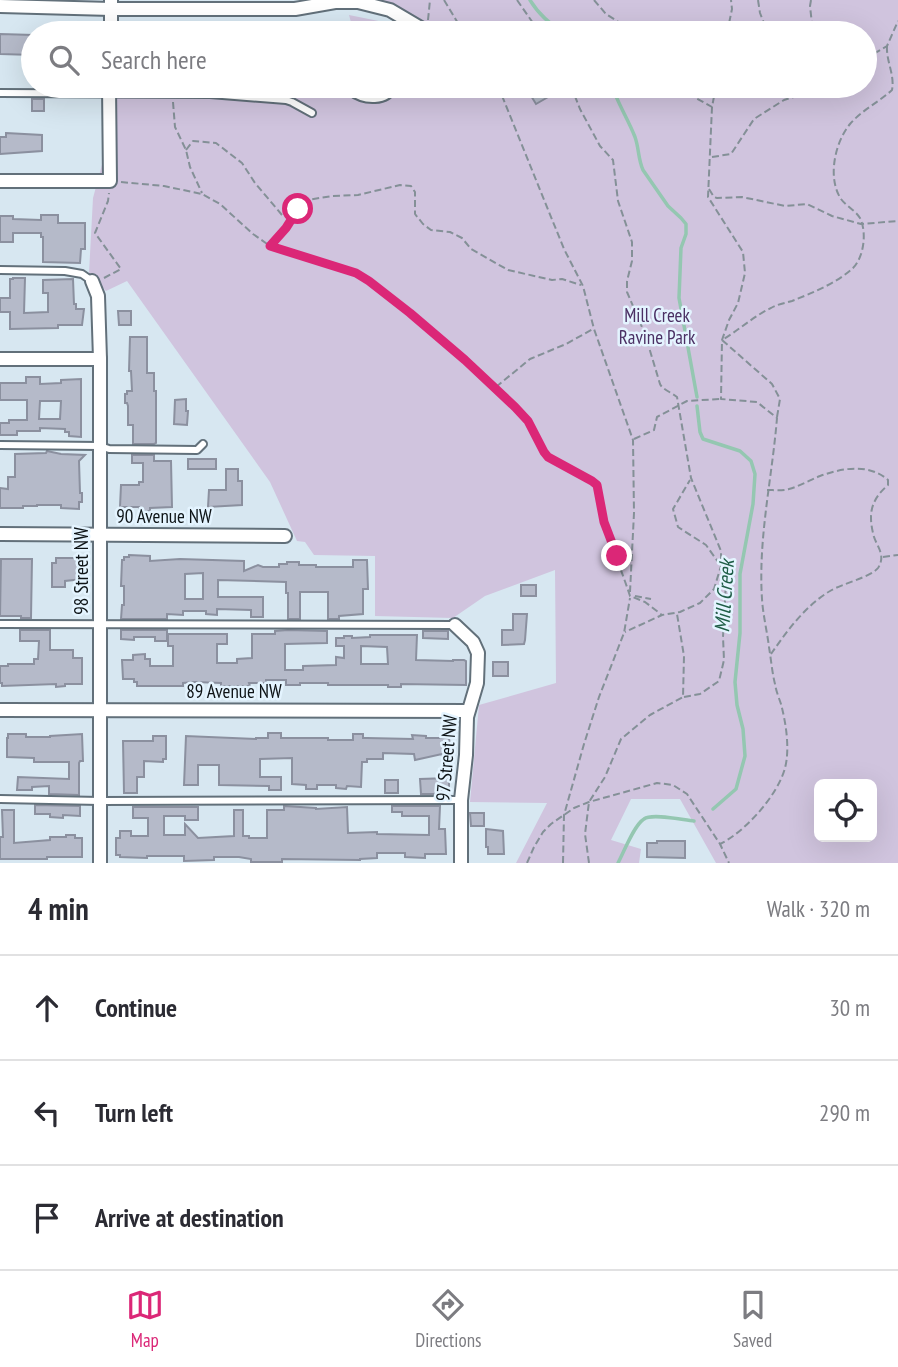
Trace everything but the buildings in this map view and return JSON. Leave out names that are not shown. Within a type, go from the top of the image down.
[{"type":"street","points":[[0,6],[111,4],[295,9],[335,2],[358,2],[390,10],[406,21]]},
{"type":"street","points":[[0,181],[110,181],[109,98]]},
{"type":"street","name":"98 Street NW","points":[[92,281],[98,296],[100,359],[100,863]]},
{"type":"street","points":[[0,359],[100,359]]},
{"type":"street","name":"90 Avenue NW","points":[[0,534],[285,536]]},
{"type":"street","name":"97 Street NW","points":[[455,625],[473,642],[477,650],[478,679],[468,711],[461,800],[461,863]]},
{"type":"street","name":"89 Avenue NW","points":[[0,709],[468,711]]},
{"type":"lane","points":[[0,93],[21,92]]},
{"type":"lane","points":[[260,98],[286,100],[312,113]]},
{"type":"lane","points":[[364,98],[382,98]]},
{"type":"lane","points":[[0,270],[65,271],[82,274],[92,281]]},
{"type":"lane","points":[[0,445],[197,450],[203,444]]},
{"type":"lane","points":[[0,624],[455,625]]},
{"type":"lane","points":[[0,799],[461,800]]},
{"type":"path","points":[[428,21],[429,0]]},
{"type":"path","points":[[444,0],[457,21]]},
{"type":"path","points":[[517,0],[532,21]]},
{"type":"path","points":[[594,0],[606,14],[617,21]]},
{"type":"path","points":[[730,21],[731,0]]},
{"type":"path","points":[[758,0],[764,21]]},
{"type":"path","points":[[811,0],[812,21]]},
{"type":"path","points":[[722,340],[773,307],[831,283],[853,268],[860,258],[864,232],[859,218],[841,198],[835,184],[833,164],[849,125],[892,90],[893,83],[886,55],[898,21]]},
{"type":"path","points":[[877,52],[887,46]]},
{"type":"path","points":[[173,98],[175,127],[202,194]]},
{"type":"path","points":[[503,98],[564,249],[583,286],[594,329],[633,440],[634,513],[630,596],[624,633],[591,720],[564,815],[564,863]]},
{"type":"path","points":[[576,98],[600,146],[613,160],[618,201],[632,242],[627,292],[645,334],[660,384],[677,397],[691,478],[722,551],[721,566],[714,589],[707,598],[690,609],[662,615],[624,633]]},
{"type":"path","points":[[696,98],[712,107]]},
{"type":"path","points":[[714,98],[708,197],[743,252],[745,274],[738,303],[722,340],[721,399]]},
{"type":"path","points":[[710,157],[731,154],[754,120],[790,98]]},
{"type":"path","points":[[186,150],[193,141],[216,143],[242,163],[282,215],[292,219]]},
{"type":"path","points":[[115,272],[121,269],[95,233],[108,201],[110,181],[164,186],[202,194],[220,204],[270,246],[363,276],[465,360],[528,421],[548,457],[597,485],[604,522],[630,596],[648,604],[662,615]]},
{"type":"path","points":[[270,246],[292,219],[300,201],[358,195],[401,185],[411,186],[415,192],[415,214],[431,230],[450,232],[462,238],[471,249],[508,270],[552,280],[562,279],[583,286]]},
{"type":"path","points":[[708,188],[714,197],[742,197],[785,206],[807,204],[832,216],[861,224],[898,220]]},
{"type":"path","points":[[494,388],[530,359],[594,329]]},
{"type":"path","points":[[720,844],[754,818],[771,796],[785,768],[786,732],[775,685],[762,603],[761,565],[767,490],[780,399],[772,384],[722,340]]},
{"type":"path","points":[[633,440],[654,430],[657,417],[687,401],[721,399],[757,402],[776,418]]},
{"type":"path","points":[[767,490],[788,489],[841,470],[869,469],[888,480],[888,485],[878,493],[873,502],[871,515],[873,535],[880,546],[882,557],[877,569],[829,592],[787,630],[770,655]]},
{"type":"path","points":[[589,863],[585,834],[589,802],[605,776],[621,739],[650,716],[683,698],[700,694],[719,681],[724,660],[726,581],[721,566],[706,545],[678,527],[673,509],[691,478]]},
{"type":"path","points":[[882,557],[898,555]]},
{"type":"path","points":[[630,596],[651,599]]},
{"type":"path","points":[[677,612],[684,656],[683,698]]},
{"type":"path","points":[[527,863],[543,832],[574,808],[657,783],[673,785],[687,794],[720,844],[729,863]]},
{"type":"green space","name":"Mill Creek Ravine Park","points":[[335,0],[898,0],[898,863],[716,863],[680,799],[631,799],[611,840],[641,849],[639,863],[516,863],[547,803],[470,802],[479,705],[556,683],[555,570],[485,596],[453,618],[375,616],[375,556],[314,555],[305,542],[297,541],[270,482],[127,281],[106,291],[89,273],[93,198],[103,161],[110,98],[877,98],[877,21],[406,21],[390,10]]},
{"type":"green space","name":"Mill Creek Ravine Park","points":[[349,15],[379,21],[351,21]]},
{"type":"waterway","name":"Mill Creek","points":[[530,0],[548,21]]},
{"type":"waterway","name":"Mill Creek","points":[[617,98],[635,137],[643,170],[668,206],[686,224],[681,248],[679,298],[697,397]]},
{"type":"waterway","name":"Mill Creek","points":[[697,406],[703,439],[740,451],[751,461],[755,474],[753,504],[740,574],[740,633],[735,682],[745,756],[736,789],[713,809]]},
{"type":"waterway","name":"Mill Creek","points":[[618,863],[633,833],[644,819],[660,817],[694,821]]},
{"type":"route","points":[[298,209],[270,246],[363,276],[465,360],[528,421],[548,457],[597,485],[604,522],[617,556]]}]
